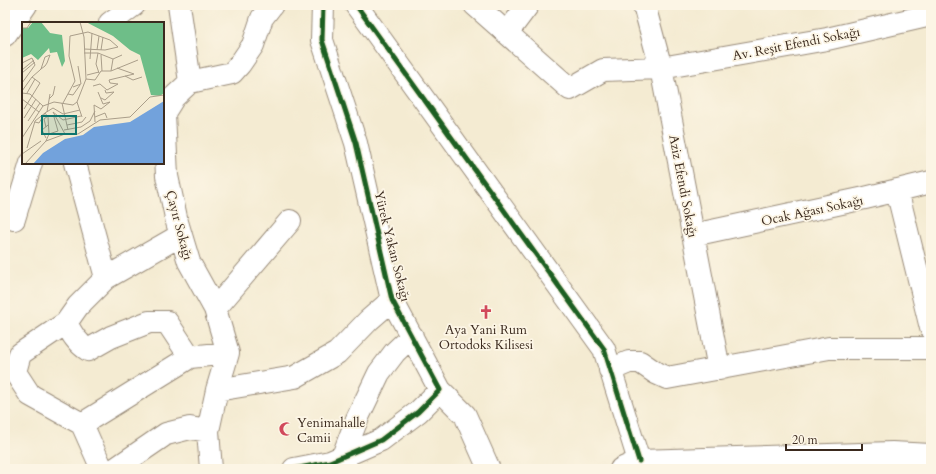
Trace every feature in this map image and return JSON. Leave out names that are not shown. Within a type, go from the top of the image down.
[{"type":"street","points":[[5,35],[26,5]]},
{"type":"street","points":[[111,22],[134,5]]},
{"type":"street","points":[[179,5],[190,82],[232,73],[253,45],[262,18],[272,5]]},
{"type":"street","name":"Yürek Yakan Sokağı","points":[[323,5],[322,40],[356,143],[392,300],[440,390],[465,415],[489,469]]},
{"type":"street","points":[[356,5],[604,349],[610,370],[630,465],[892,453],[931,455]]},
{"type":"street","points":[[475,5],[507,33],[528,5]]},
{"type":"street","name":"Aziz Efendi Sokağı","points":[[644,5],[661,68],[719,369]]},
{"type":"street","name":"Av. Reşit Efendi Sokağı","points":[[507,33],[570,89],[603,70],[661,68],[827,40],[931,15]]},
{"type":"street","name":"Çayır Sokağı","points":[[190,82],[169,95],[164,113],[167,176],[176,222],[189,262],[215,309],[228,354]]},
{"type":"street","points":[[14,219],[31,164]]},
{"type":"street","points":[[75,164],[106,278]]},
{"type":"street","name":"Ocak Ağası Sokağı","points":[[693,235],[865,198],[931,182]]},
{"type":"street","points":[[897,190],[931,328]]},
{"type":"street","points":[[215,309],[290,221]]},
{"type":"street","points":[[102,469],[82,424],[30,395],[15,372],[20,354],[66,322],[78,306],[106,278],[181,235]]},
{"type":"street","points":[[216,390],[295,377],[337,353],[369,320],[392,300]]},
{"type":"street","points":[[66,322],[72,336],[81,346],[88,350],[111,337],[149,322],[167,322],[190,357]]},
{"type":"street","points":[[344,462],[357,419],[379,373],[395,352],[412,336]]},
{"type":"street","points":[[610,370],[629,362],[640,362],[656,373],[667,378],[829,348],[931,348]]},
{"type":"street","points":[[82,424],[190,357],[228,354],[216,390],[208,431],[211,469]]},
{"type":"street","points":[[294,469],[330,462],[344,462],[381,440],[418,412],[440,390]]},
{"type":"street","points":[[115,469],[166,434],[190,428],[208,431]]},
{"type":"cycle path","points":[[294,469],[330,462],[381,440],[418,412],[440,390],[392,300],[356,143],[322,40],[323,5]]},
{"type":"cycle path","points":[[356,5],[604,349],[639,461]]},
{"type":"place","name":"Aya Yani Rum Ortodoks Kilisesi","points":[[486,312]]},
{"type":"place","name":"Yenimahalle Camii","points":[[286,429]]}]
